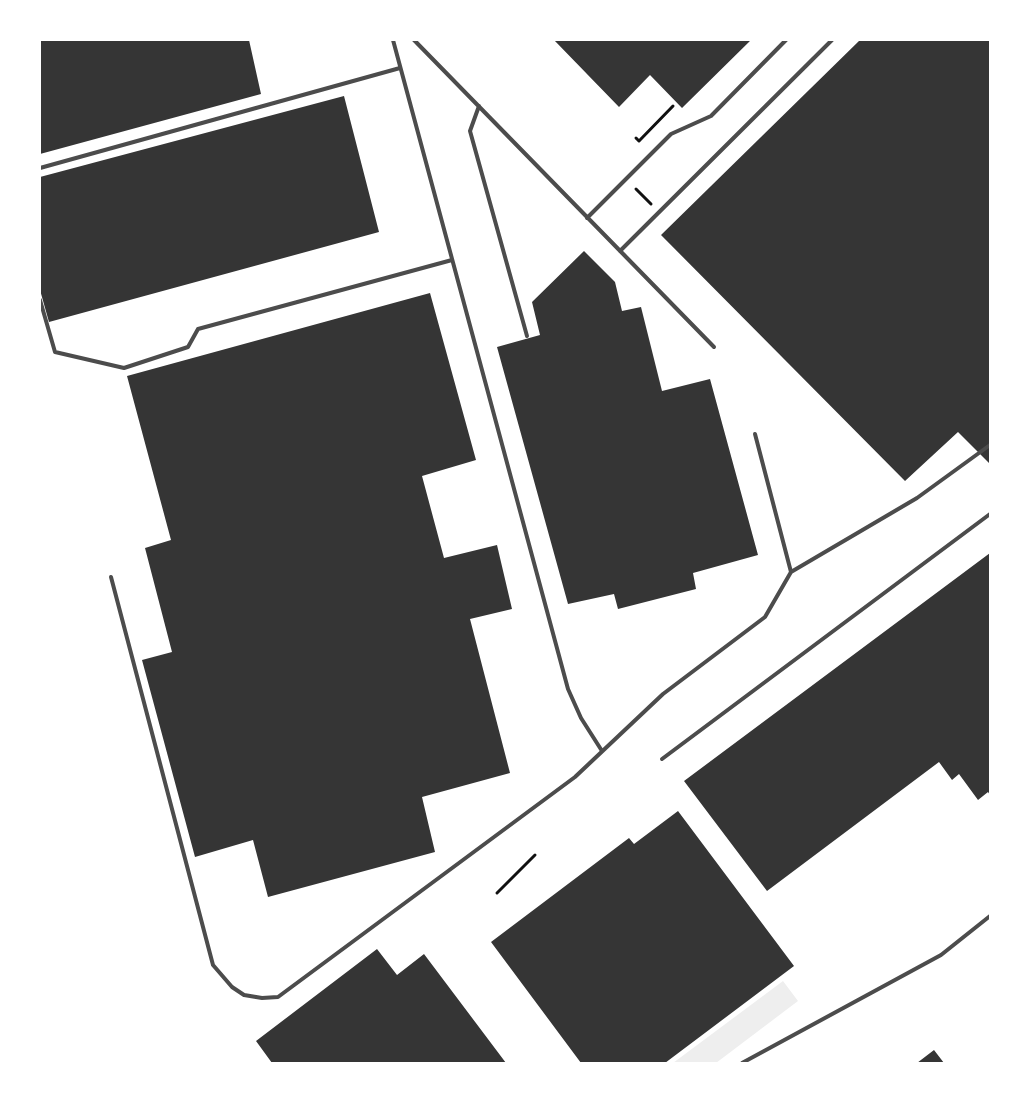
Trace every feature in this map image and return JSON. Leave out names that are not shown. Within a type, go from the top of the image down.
[{"type":"lane","points":[[392,40],[568,688],[581,718],[602,751]]},
{"type":"lane","points":[[414,40],[714,348]]},
{"type":"lane","points":[[587,218],[671,134],[710,116],[786,40]]},
{"type":"lane","points":[[620,251],[832,40]]},
{"type":"lane","points":[[40,168],[400,68]]},
{"type":"lane","points":[[478,106],[470,131],[527,336]]},
{"type":"lane","points":[[40,300],[55,352],[124,368],[188,347],[198,330],[452,260]]},
{"type":"lane","points":[[755,434],[791,572]]},
{"type":"lane","points":[[110,578],[213,964],[232,987],[244,995],[262,998],[278,997],[567,782],[663,694],[765,617],[791,572],[917,498],[990,445]]},
{"type":"lane","points":[[662,759],[990,514]]},
{"type":"lane","points":[[742,1063],[941,955],[990,916]]},
{"type":"path","points":[[636,138],[639,140],[673,106]]},
{"type":"path","points":[[636,189],[659,212]]},
{"type":"path","points":[[497,893],[535,854]]},
{"type":"shaded area","points":[[783,981],[798,1001],[716,1063],[673,1063]]},
{"type":"building","points":[[40,40],[249,40],[261,94],[40,154]]},
{"type":"building","points":[[554,40],[751,40],[682,108],[650,75],[619,107]]},
{"type":"building","points":[[860,40],[990,40],[990,464],[958,432],[905,481],[661,235]]},
{"type":"building","points":[[344,96],[379,232],[49,322],[40,290],[40,177]]},
{"type":"building","points":[[584,251],[615,282],[622,311],[641,307],[662,391],[710,379],[758,555],[693,573],[696,589],[618,609],[614,594],[568,604],[497,347],[540,335],[532,302]]},
{"type":"building","points":[[430,293],[476,460],[422,476],[444,558],[497,545],[512,609],[470,619],[510,773],[422,797],[435,852],[268,897],[253,840],[195,857],[142,660],[172,652],[145,548],[171,540],[127,376]]},
{"type":"building","points":[[990,553],[990,795],[988,792],[978,800],[959,774],[952,780],[939,762],[767,891],[684,781]]},
{"type":"building","points":[[678,811],[794,966],[665,1063],[581,1063],[491,942],[629,838],[634,844]]},
{"type":"building","points":[[377,949],[397,975],[424,954],[506,1063],[272,1063],[256,1041]]},
{"type":"building","points":[[934,1050],[944,1063],[917,1063]]}]
